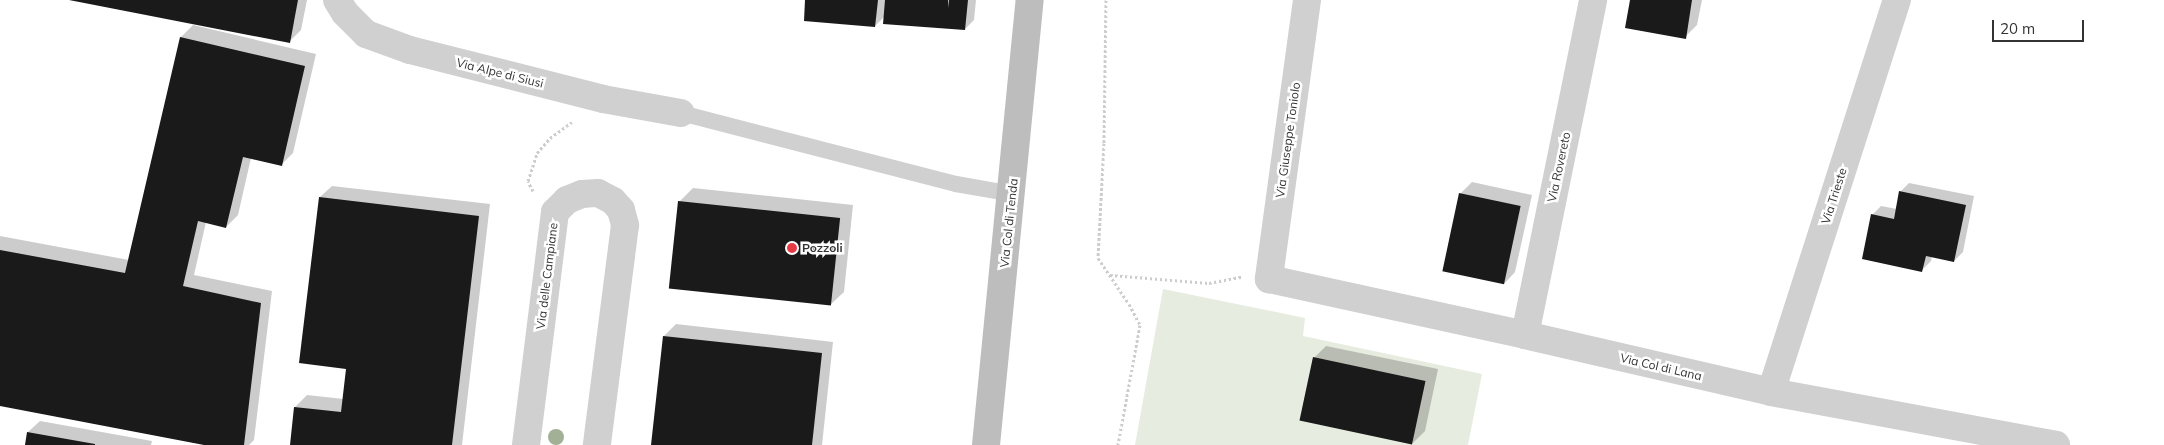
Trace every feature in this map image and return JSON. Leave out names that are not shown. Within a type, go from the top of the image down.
[{"type":"main road","name":"Via Col di Tenda","points":[[986,445],[1030,0]]},
{"type":"street","name":"Via Alpe di Siusi","points":[[336,0],[345,13],[366,34],[410,50],[603,99],[680,113]]},
{"type":"street","name":"Via Giuseppe Toniolo","points":[[1269,279],[1307,0]]},
{"type":"street","name":"Via Rovereto","points":[[1525,334],[1593,0]]},
{"type":"street","name":"Via Trieste","points":[[1771,392],[1896,0]]},
{"type":"street","name":"Via delle Campiane","points":[[526,445],[555,212],[567,200],[582,194],[598,194],[613,201],[621,210],[625,225],[597,445]]},
{"type":"street","name":"Via Col di Lana","points":[[1269,279],[1525,334],[1771,392],[2056,445]]},
{"type":"lane","points":[[680,113],[956,184],[1012,194]]},
{"type":"path","points":[[1106,0],[1104,144],[1098,258],[1140,325],[1118,445]]},
{"type":"path","points":[[555,212],[534,194],[528,181],[531,166],[537,154],[550,138],[603,99]]},
{"type":"path","points":[[1110,275],[1208,283],[1242,277],[1269,279]]},
{"type":"shaded area","points":[[1163,289],[1305,318],[1303,336],[1482,374],[1468,445],[1135,445]]},
{"type":"building","points":[[69,0],[298,0],[290,43]]},
{"type":"building","points":[[805,0],[878,0],[875,27],[804,21]]},
{"type":"building","points":[[885,0],[948,0],[948,8],[949,0],[968,0],[965,30],[883,24]]},
{"type":"building","points":[[1630,0],[1692,0],[1686,39],[1625,28]]},
{"type":"building","points":[[180,37],[305,66],[282,166],[243,157],[226,228],[198,221],[183,286],[261,303],[244,445],[204,445],[0,406],[0,250],[125,273]]},
{"type":"building","points":[[1899,191],[1966,205],[1954,262],[1926,256],[1922,272],[1862,259],[1871,214],[1894,219]]},
{"type":"building","points":[[1459,193],[1521,206],[1504,284],[1442,271]]},
{"type":"building","points":[[319,197],[479,216],[452,445],[290,445],[294,407],[341,412],[346,369],[299,363]]},
{"type":"building","points":[[678,201],[840,218],[831,306],[669,289]]},
{"type":"building","points":[[663,336],[822,353],[812,445],[651,445]]},
{"type":"building","points":[[1313,357],[1425,381],[1412,444],[1299,421]]},
{"type":"building","points":[[27,432],[95,444],[95,445],[25,445]]},
{"type":"place","name":"Pozzoli","points":[[792,248]]}]
